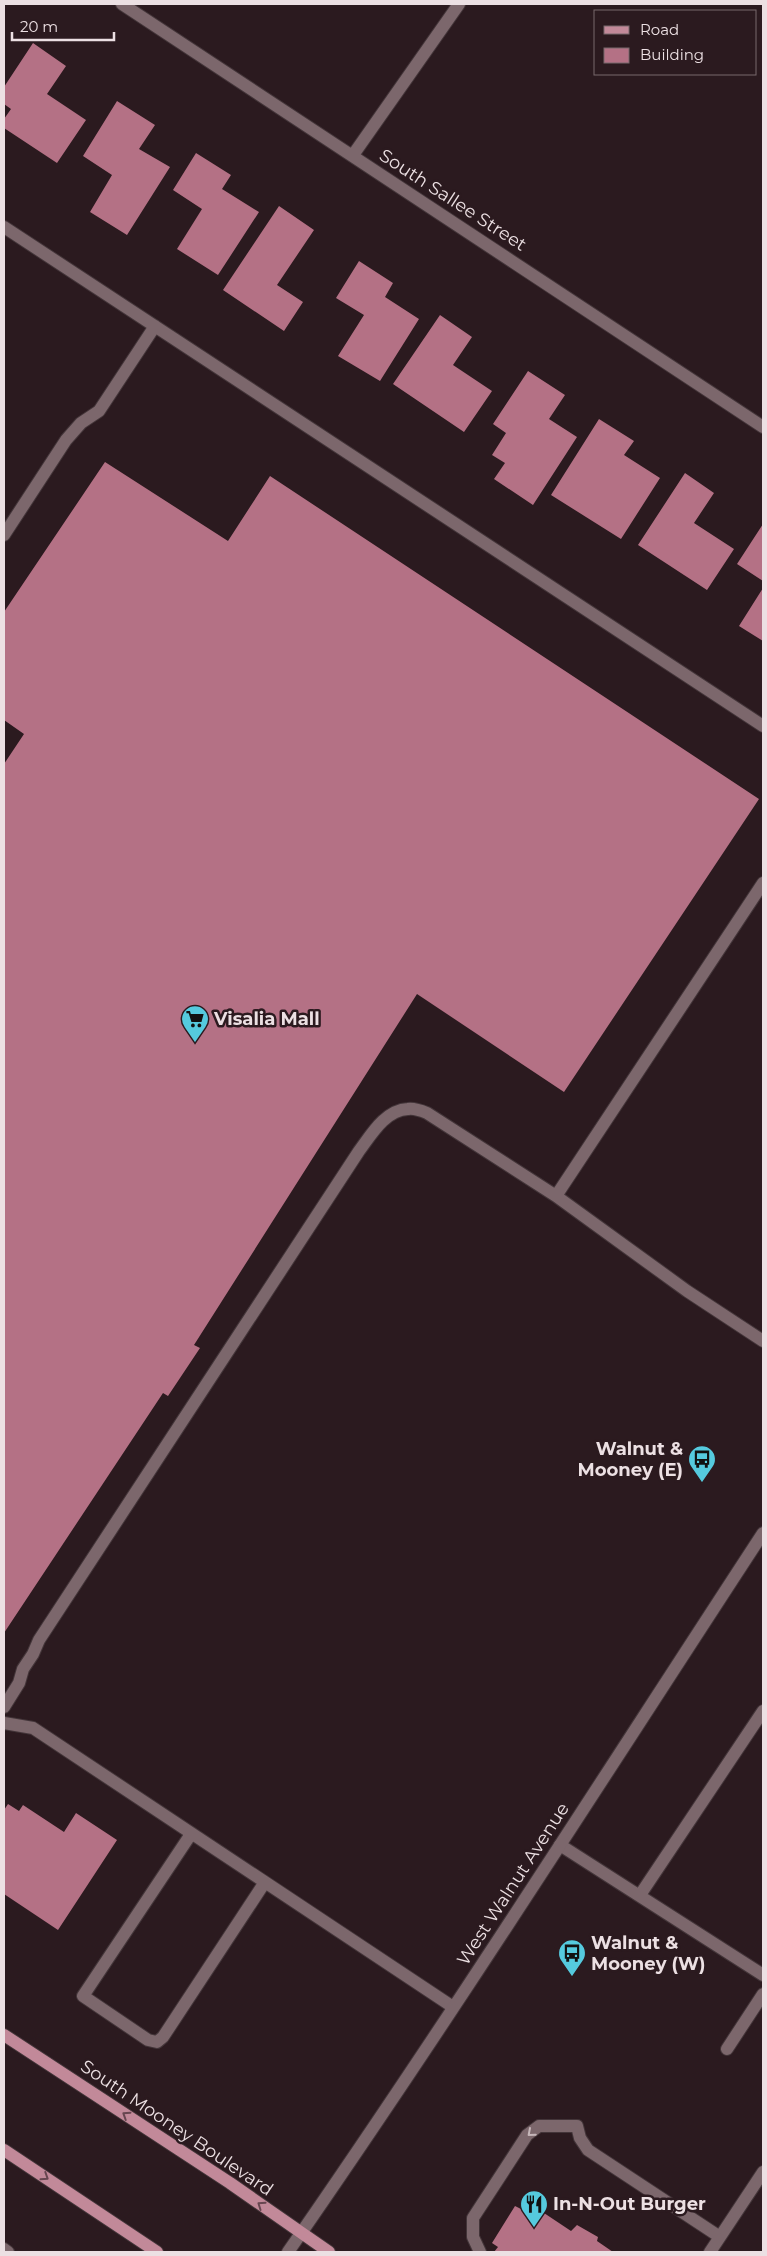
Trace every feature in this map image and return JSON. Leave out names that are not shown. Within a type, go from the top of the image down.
[{"type":"main road","name":"South Mooney Boulevard","points":[[4,2035],[222,2178],[329,2252]]},
{"type":"main road","points":[[4,2150],[157,2252]]},
{"type":"street","name":"South Sallee Street","points":[[122,4],[763,427]]},
{"type":"street","points":[[353,155],[459,4]]},
{"type":"street","points":[[4,227],[763,726]]},
{"type":"street","points":[[4,535],[66,440],[80,423],[99,411],[155,326]]},
{"type":"street","points":[[556,1196],[763,882]]},
{"type":"street","points":[[4,1707],[20,1683],[23,1669],[34,1654],[39,1640],[377,1126],[390,1115],[408,1108],[427,1112],[556,1196],[687,1290],[763,1341]]},
{"type":"street","name":"West Walnut Avenue","points":[[288,2252],[454,2006],[763,1533]]},
{"type":"street","points":[[640,1895],[763,1711]]},
{"type":"street","points":[[4,1723],[33,1728],[454,2006]]},
{"type":"street","points":[[191,1834],[83,1996],[148,2040],[157,2042],[163,2037],[265,1882]]},
{"type":"street","points":[[560,1845],[763,1975]]},
{"type":"street","points":[[727,2049],[763,1994]]},
{"type":"street","points":[[480,2252],[473,2237],[473,2218],[527,2135],[539,2126],[577,2126],[580,2138],[588,2150],[720,2237]]},
{"type":"street","points":[[710,2252],[763,2172]]},
{"type":"street","points":[[4,2249],[8,2252]]},
{"type":"building","points":[[33,43],[66,66],[47,94],[86,120],[57,163],[4,128],[4,119],[11,109],[4,104],[4,87]]},
{"type":"building","points":[[117,101],[155,125],[139,149],[170,167],[127,235],[90,212],[112,175],[83,156]]},
{"type":"building","points":[[196,153],[231,175],[222,189],[259,212],[218,275],[177,249],[202,209],[173,190]]},
{"type":"building","points":[[279,206],[314,230],[277,285],[303,302],[284,331],[223,290]]},
{"type":"building","points":[[359,261],[393,283],[385,297],[419,319],[380,381],[338,356],[364,315],[336,298]]},
{"type":"building","points":[[440,315],[472,337],[453,365],[492,391],[464,432],[393,384]]},
{"type":"building","points":[[528,371],[565,395],[549,419],[577,437],[533,505],[494,479],[505,463],[492,455],[506,433],[493,424]]},
{"type":"building","points":[[599,419],[634,441],[624,455],[660,478],[621,539],[551,495]]},
{"type":"building","name":"Visalia Mall","points":[[105,462],[228,541],[270,476],[759,799],[564,1092],[417,994],[194,1345],[200,1348],[168,1396],[163,1393],[4,1633],[4,764],[24,734],[4,720],[4,612]]},
{"type":"building","points":[[685,473],[714,493],[694,523],[734,549],[707,590],[638,545]]},
{"type":"building","points":[[763,524],[763,581],[737,564]]},
{"type":"building","points":[[763,588],[763,641],[739,626]]},
{"type":"building","points":[[8,1804],[19,1811],[23,1805],[64,1832],[76,1813],[117,1840],[58,1930],[4,1894],[4,1810]]},
{"type":"building","name":"In-N-Out Burger","points":[[529,2203],[571,2231],[577,2225],[598,2237],[597,2241],[613,2252],[494,2252],[498,2247],[492,2243],[515,2206],[523,2210]]},
{"type":"place","name":"Visalia Mall","points":[[195,1043]]},
{"type":"place","name":"Walnut & Mooney (E)","points":[[702,1483]]},
{"type":"place","name":"Walnut & Mooney (W)","points":[[572,1977]]},
{"type":"place","name":"In-N-Out Burger","points":[[534,2228]]}]
